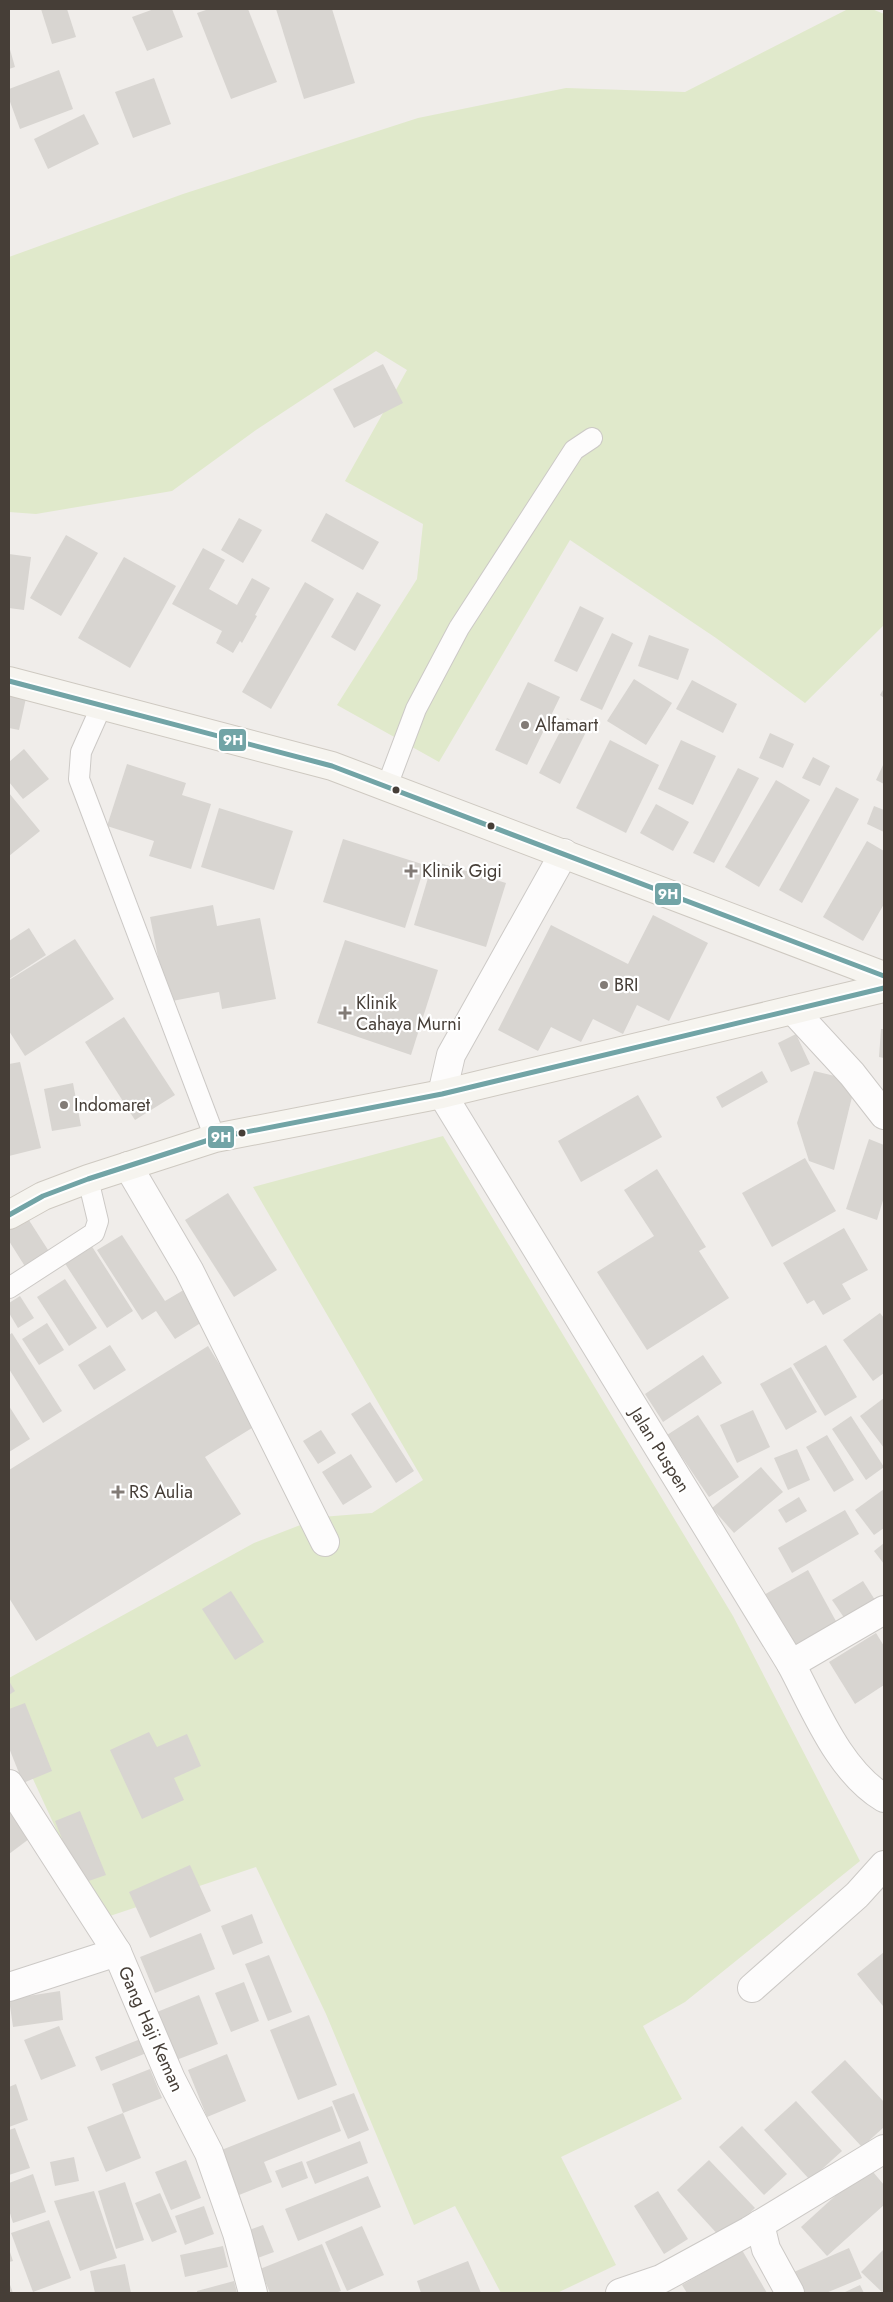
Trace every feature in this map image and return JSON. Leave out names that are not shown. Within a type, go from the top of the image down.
[{"type":"street","points":[[9,681],[332,766],[884,976]]},
{"type":"street","points":[[442,1094],[451,1055],[564,853]]},
{"type":"street","points":[[9,1215],[43,1196],[88,1179],[215,1138],[442,1094],[884,988]]},
{"type":"street","points":[[793,1010],[852,1074],[884,1115]]},
{"type":"street","name":"Jalan Puspen","points":[[442,1094],[791,1664],[831,1741],[857,1774],[884,1798]]},
{"type":"street","points":[[128,1166],[189,1270],[325,1542]]},
{"type":"street","points":[[791,1664],[884,1610]]},
{"type":"street","name":"Gang Haji Keman","points":[[9,1784],[116,1952],[171,2079],[209,2153],[237,2233],[253,2293]]},
{"type":"street","points":[[752,1988],[857,1894],[884,1865]]},
{"type":"street","points":[[9,1988],[116,1952]]},
{"type":"street","points":[[620,2293],[661,2279],[760,2224],[884,2149]]},
{"type":"street","points":[[760,2224],[766,2249],[790,2293]]},
{"type":"lane","points":[[387,786],[416,709],[459,628],[574,450],[592,438]]},
{"type":"lane","points":[[102,705],[81,752],[79,779],[215,1138]]},
{"type":"lane","points":[[9,1288],[94,1233],[98,1221],[88,1179]]},
{"type":"green space","points":[[848,9],[872,9],[884,14],[884,625],[805,703],[716,638],[570,540],[439,762],[337,705],[417,579],[423,524],[345,481],[407,370],[376,351],[256,430],[172,491],[36,514],[9,512],[9,257],[183,194],[418,118],[566,88],[685,92]]},
{"type":"green space","points":[[443,1136],[733,1616],[860,1861],[685,2002],[643,2026],[682,2099],[561,2157],[616,2265],[557,2293],[501,2293],[455,2206],[414,2225],[326,2014],[256,1867],[98,1920],[9,1727],[9,1678],[254,1543],[321,1517],[372,1513],[423,1480],[253,1187]]},
{"type":"building","points":[[41,9],[67,9],[76,37],[52,44]]},
{"type":"building","points":[[154,9],[172,9],[183,37],[147,51],[132,17]]},
{"type":"building","points":[[209,9],[248,9],[277,82],[231,99],[197,13]]},
{"type":"building","points":[[276,9],[332,9],[355,83],[304,99]]},
{"type":"building","points":[[9,46],[15,67],[9,69]]},
{"type":"building","points":[[59,70],[73,109],[20,129],[9,99],[9,89]]},
{"type":"building","points":[[154,78],[171,124],[133,138],[115,92]]},
{"type":"building","points":[[84,114],[99,144],[48,169],[34,139]]},
{"type":"building","points":[[383,364],[403,403],[354,428],[333,389]]},
{"type":"building","points":[[326,513],[379,542],[363,570],[311,541]]},
{"type":"building","points":[[239,518],[262,530],[243,563],[221,550]]},
{"type":"building","points":[[66,535],[98,553],[61,616],[30,598]]},
{"type":"building","points":[[203,548],[225,560],[209,589],[237,605],[252,578],[270,588],[242,643],[240,641],[233,653],[216,643],[222,631],[172,604]]},
{"type":"building","points":[[9,554],[31,557],[24,610],[9,608]]},
{"type":"building","points":[[124,557],[176,586],[130,668],[78,638]]},
{"type":"building","points":[[305,582],[334,599],[271,709],[242,692]]},
{"type":"building","points":[[357,592],[381,605],[355,651],[331,637]]},
{"type":"building","points":[[580,606],[604,618],[577,672],[554,661]]},
{"type":"building","points":[[612,633],[633,643],[602,710],[580,700]]},
{"type":"building","points":[[649,635],[689,649],[678,680],[638,666]]},
{"type":"building","points":[[634,679],[672,703],[646,745],[607,721]]},
{"type":"building","points":[[692,680],[737,704],[723,733],[676,709]]},
{"type":"building","points":[[528,682],[560,697],[527,765],[495,750]]},
{"type":"building","points":[[884,688],[884,698],[880,695]]},
{"type":"building","points":[[9,694],[26,698],[19,730],[9,728]]},
{"type":"building","points":[[567,718],[588,728],[560,784],[539,773]]},
{"type":"building","points":[[770,733],[794,744],[783,768],[759,758]]},
{"type":"building","points":[[610,740],[659,765],[626,833],[576,808]]},
{"type":"building","points":[[681,740],[716,756],[693,805],[658,789]]},
{"type":"building","points":[[24,749],[49,779],[23,799],[9,782],[9,762]]},
{"type":"building","points":[[813,757],[830,766],[820,786],[802,778]]},
{"type":"building","points":[[884,763],[884,784],[876,780]]},
{"type":"building","points":[[127,764],[186,783],[182,795],[211,804],[191,869],[149,856],[154,841],[107,826]]},
{"type":"building","points":[[738,768],[759,778],[714,863],[693,853]]},
{"type":"building","points":[[776,780],[810,800],[759,887],[725,867]]},
{"type":"building","points":[[836,787],[859,799],[802,903],[779,890]]},
{"type":"building","points":[[9,793],[40,831],[9,856]]},
{"type":"building","points":[[656,804],[689,822],[673,851],[640,833]]},
{"type":"building","points":[[874,806],[884,810],[884,832],[867,824]]},
{"type":"building","points":[[219,808],[293,831],[274,890],[201,867]]},
{"type":"building","points":[[343,839],[425,865],[405,928],[323,902]]},
{"type":"building","points":[[867,841],[884,851],[884,904],[863,941],[823,917]]},
{"type":"building","points":[[433,861],[506,883],[486,947],[414,925]]},
{"type":"building","points":[[213,905],[217,926],[260,918],[276,999],[222,1009],[219,992],[167,1002],[150,917]]},
{"type":"building","name":"BRI","points":[[653,915],[708,943],[669,1021],[637,1005],[623,1034],[593,1019],[581,1042],[551,1027],[538,1051],[498,1030],[551,925],[628,964]]},
{"type":"building","points":[[29,928],[46,955],[9,979],[9,941]]},
{"type":"building","points":[[75,939],[114,999],[25,1056],[9,1031],[9,980]]},
{"type":"building","points":[[345,940],[438,970],[411,1055],[317,1023]]},
{"type":"building","points":[[124,1017],[175,1095],[135,1120],[85,1042]]},
{"type":"building","points":[[881,1029],[884,1029],[884,1058],[879,1057]]},
{"type":"building","points":[[796,1034],[810,1064],[791,1072],[778,1043]]},
{"type":"building","points":[[20,1062],[41,1148],[9,1156],[9,1064]]},
{"type":"building","points":[[762,1071],[768,1082],[722,1108],[716,1097]]},
{"type":"building","points":[[814,1071],[856,1081],[834,1170],[809,1161],[797,1123]]},
{"type":"building","points":[[73,1083],[81,1126],[52,1131],[44,1089]]},
{"type":"building","points":[[638,1095],[662,1137],[581,1182],[558,1141]]},
{"type":"building","points":[[869,1139],[884,1145],[884,1197],[877,1220],[846,1209]]},
{"type":"building","points":[[805,1158],[836,1211],[772,1247],[742,1193]]},
{"type":"building","points":[[657,1169],[706,1247],[699,1251],[729,1298],[647,1350],[597,1272],[654,1236],[624,1190]]},
{"type":"building","points":[[228,1193],[277,1270],[234,1297],[185,1220]]},
{"type":"building","points":[[25,1214],[50,1253],[26,1268],[9,1241],[9,1225]]},
{"type":"building","points":[[844,1228],[868,1270],[842,1284],[851,1299],[823,1315],[814,1300],[807,1304],[783,1263]]},
{"type":"building","points":[[122,1235],[165,1301],[187,1288],[207,1319],[175,1339],[156,1311],[142,1320],[97,1250]]},
{"type":"building","points":[[91,1245],[133,1311],[107,1328],[64,1262]]},
{"type":"building","points":[[65,1279],[97,1328],[69,1346],[37,1297]]},
{"type":"building","points":[[20,1296],[34,1318],[18,1328],[9,1313],[9,1303]]},
{"type":"building","points":[[880,1313],[884,1318],[884,1373],[873,1381],[843,1340]]},
{"type":"building","points":[[47,1323],[64,1350],[39,1365],[22,1339]]},
{"type":"building","points":[[12,1333],[62,1411],[43,1423],[9,1369],[9,1335]]},
{"type":"building","points":[[110,1345],[126,1370],[94,1390],[78,1365]]},
{"type":"building","points":[[826,1345],[857,1397],[825,1416],[793,1364]]},
{"type":"building","name":"RS Aulia","points":[[208,1346],[257,1425],[205,1457],[241,1514],[36,1641],[9,1598],[9,1470]]},
{"type":"building","points":[[703,1355],[722,1383],[663,1422],[645,1394]]},
{"type":"building","points":[[791,1367],[817,1412],[786,1430],[760,1384]]},
{"type":"building","points":[[884,1398],[884,1448],[860,1416]]},
{"type":"building","points":[[370,1402],[414,1471],[396,1483],[351,1414]]},
{"type":"building","points":[[9,1406],[30,1439],[9,1452]]},
{"type":"building","points":[[753,1410],[770,1447],[737,1463],[720,1425]]},
{"type":"building","points":[[698,1415],[739,1477],[709,1497],[667,1435]]},
{"type":"building","points":[[851,1416],[884,1467],[866,1480],[832,1429]]},
{"type":"building","points":[[321,1430],[336,1453],[318,1464],[303,1441]]},
{"type":"building","points":[[827,1435],[854,1480],[834,1492],[806,1447]]},
{"type":"building","points":[[797,1449],[810,1480],[788,1490],[774,1458]]},
{"type":"building","points":[[351,1454],[372,1487],[343,1505],[322,1472]]},
{"type":"building","points":[[761,1467],[783,1492],[734,1533],[712,1508]]},
{"type":"building","points":[[884,1489],[884,1528],[874,1535],[855,1510]]},
{"type":"building","points":[[799,1497],[807,1511],[786,1523],[778,1510]]},
{"type":"building","points":[[845,1510],[859,1534],[792,1573],[778,1548]]},
{"type":"building","points":[[884,1543],[884,1564],[874,1551]]},
{"type":"building","points":[[808,1570],[837,1623],[790,1648],[762,1596]]},
{"type":"building","points":[[863,1581],[875,1600],[845,1619],[832,1600]]},
{"type":"building","points":[[231,1591],[264,1642],[235,1660],[202,1609]]},
{"type":"building","points":[[876,1633],[884,1646],[884,1685],[855,1704],[829,1662]]},
{"type":"building","points":[[9,1681],[15,1691],[9,1695]]},
{"type":"building","points":[[25,1703],[52,1771],[23,1783],[9,1748],[9,1709]]},
{"type":"building","points":[[149,1732],[157,1747],[187,1734],[201,1766],[174,1778],[184,1800],[142,1819],[110,1750]]},
{"type":"building","points":[[9,1811],[29,1839],[9,1854]]},
{"type":"building","points":[[80,1811],[106,1875],[80,1884],[55,1821]]},
{"type":"building","points":[[190,1865],[211,1911],[150,1938],[129,1892]]},
{"type":"building","points":[[252,1914],[263,1943],[233,1955],[221,1926]]},
{"type":"building","points":[[201,1933],[215,1969],[155,1993],[140,1957]]},
{"type":"building","points":[[884,1952],[884,2005],[883,2006],[857,1974]]},
{"type":"building","points":[[269,1955],[292,2012],[268,2021],[245,1964]]},
{"type":"building","points":[[244,1982],[259,2021],[231,2032],[215,1993]]},
{"type":"building","points":[[60,1991],[63,2020],[13,2027],[9,1999]]},
{"type":"building","points":[[199,1995],[218,2044],[171,2062],[152,2014]]},
{"type":"building","points":[[309,2015],[337,2085],[298,2100],[270,2030]]},
{"type":"building","points":[[59,2026],[76,2066],[41,2080],[24,2040]]},
{"type":"building","points":[[143,2038],[149,2052],[101,2071],[95,2057]]},
{"type":"building","points":[[227,2054],[246,2101],[207,2117],[188,2070]]},
{"type":"building","points":[[845,2060],[884,2102],[884,2127],[862,2147],[811,2092]]},
{"type":"building","points":[[150,2069],[162,2098],[123,2113],[112,2084]]},
{"type":"building","points":[[16,2084],[28,2120],[9,2127],[9,2087]]},
{"type":"building","points":[[354,2093],[369,2130],[348,2139],[332,2101]]},
{"type":"building","points":[[796,2101],[842,2151],[810,2180],[764,2130]]},
{"type":"building","points":[[332,2106],[341,2131],[264,2162],[272,2182],[234,2197],[214,2153]]},
{"type":"building","points":[[123,2113],[141,2158],[106,2172],[87,2127]]},
{"type":"building","points":[[742,2126],[787,2174],[764,2195],[719,2147]]},
{"type":"building","points":[[15,2128],[30,2168],[9,2175],[9,2130]]},
{"type":"building","points":[[360,2141],[368,2163],[315,2184],[306,2162]]},
{"type":"building","points":[[74,2157],[79,2181],[55,2186],[50,2162]]},
{"type":"building","points":[[186,2160],[201,2198],[171,2210],[155,2172]]},
{"type":"building","points":[[709,2160],[755,2208],[722,2239],[677,2190]]},
{"type":"building","points":[[302,2161],[308,2178],[282,2188],[275,2171]]},
{"type":"building","points":[[868,2166],[884,2185],[884,2205],[827,2256],[801,2227]]},
{"type":"building","points":[[33,2174],[46,2212],[13,2223],[9,2210],[9,2183]]},
{"type":"building","points":[[368,2176],[381,2207],[298,2241],[285,2209]]},
{"type":"building","points":[[125,2182],[144,2240],[116,2249],[98,2191]]},
{"type":"building","points":[[94,2191],[117,2258],[80,2271],[54,2201]]},
{"type":"building","points":[[658,2191],[688,2239],[664,2254],[634,2206]]},
{"type":"building","points":[[160,2193],[177,2232],[152,2242],[135,2203]]},
{"type":"building","points":[[204,2206],[214,2234],[185,2245],[175,2216]]},
{"type":"building","points":[[49,2220],[71,2278],[33,2292],[11,2233]]},
{"type":"building","points":[[263,2225],[274,2252],[255,2259],[244,2232]]},
{"type":"building","points":[[362,2226],[384,2275],[347,2291],[325,2242]]},
{"type":"building","points":[[322,2244],[341,2291],[335,2293],[270,2293],[260,2269]]},
{"type":"building","points":[[223,2246],[228,2267],[185,2277],[180,2255]]},
{"type":"building","points":[[849,2248],[862,2278],[826,2293],[794,2293],[787,2275]]},
{"type":"building","points":[[9,2249],[13,2261],[9,2262]]},
{"type":"building","points":[[884,2249],[884,2293],[883,2293],[861,2272]]},
{"type":"building","points":[[742,2250],[767,2293],[687,2293],[682,2285]]},
{"type":"building","points":[[468,2261],[481,2293],[421,2293],[417,2281]]},
{"type":"building","points":[[125,2264],[131,2293],[95,2293],[90,2271]]},
{"type":"building","points":[[234,2281],[237,2293],[197,2293],[197,2291]]},
{"type":"building","points":[[9,2282],[13,2293],[9,2293]]},
{"type":"building","points":[[860,2285],[864,2293],[843,2293]]},
{"type":"transit line","name":"9H","points":[[9,681],[332,766],[884,976]]},
{"type":"transit line","name":"9H","points":[[9,1215],[43,1196],[88,1179],[215,1138],[442,1094],[884,988]]},
{"type":"place","name":"Alfamart","points":[[525,725]]},
{"type":"place","name":"Klinik Gigi","points":[[411,871]]},
{"type":"place","name":"BRI","points":[[604,985]]},
{"type":"place","name":"Klinik Cahaya Murni","points":[[345,1013]]},
{"type":"place","name":"Indomaret","points":[[64,1105]]},
{"type":"place","name":"RS Aulia","points":[[118,1492]]}]
